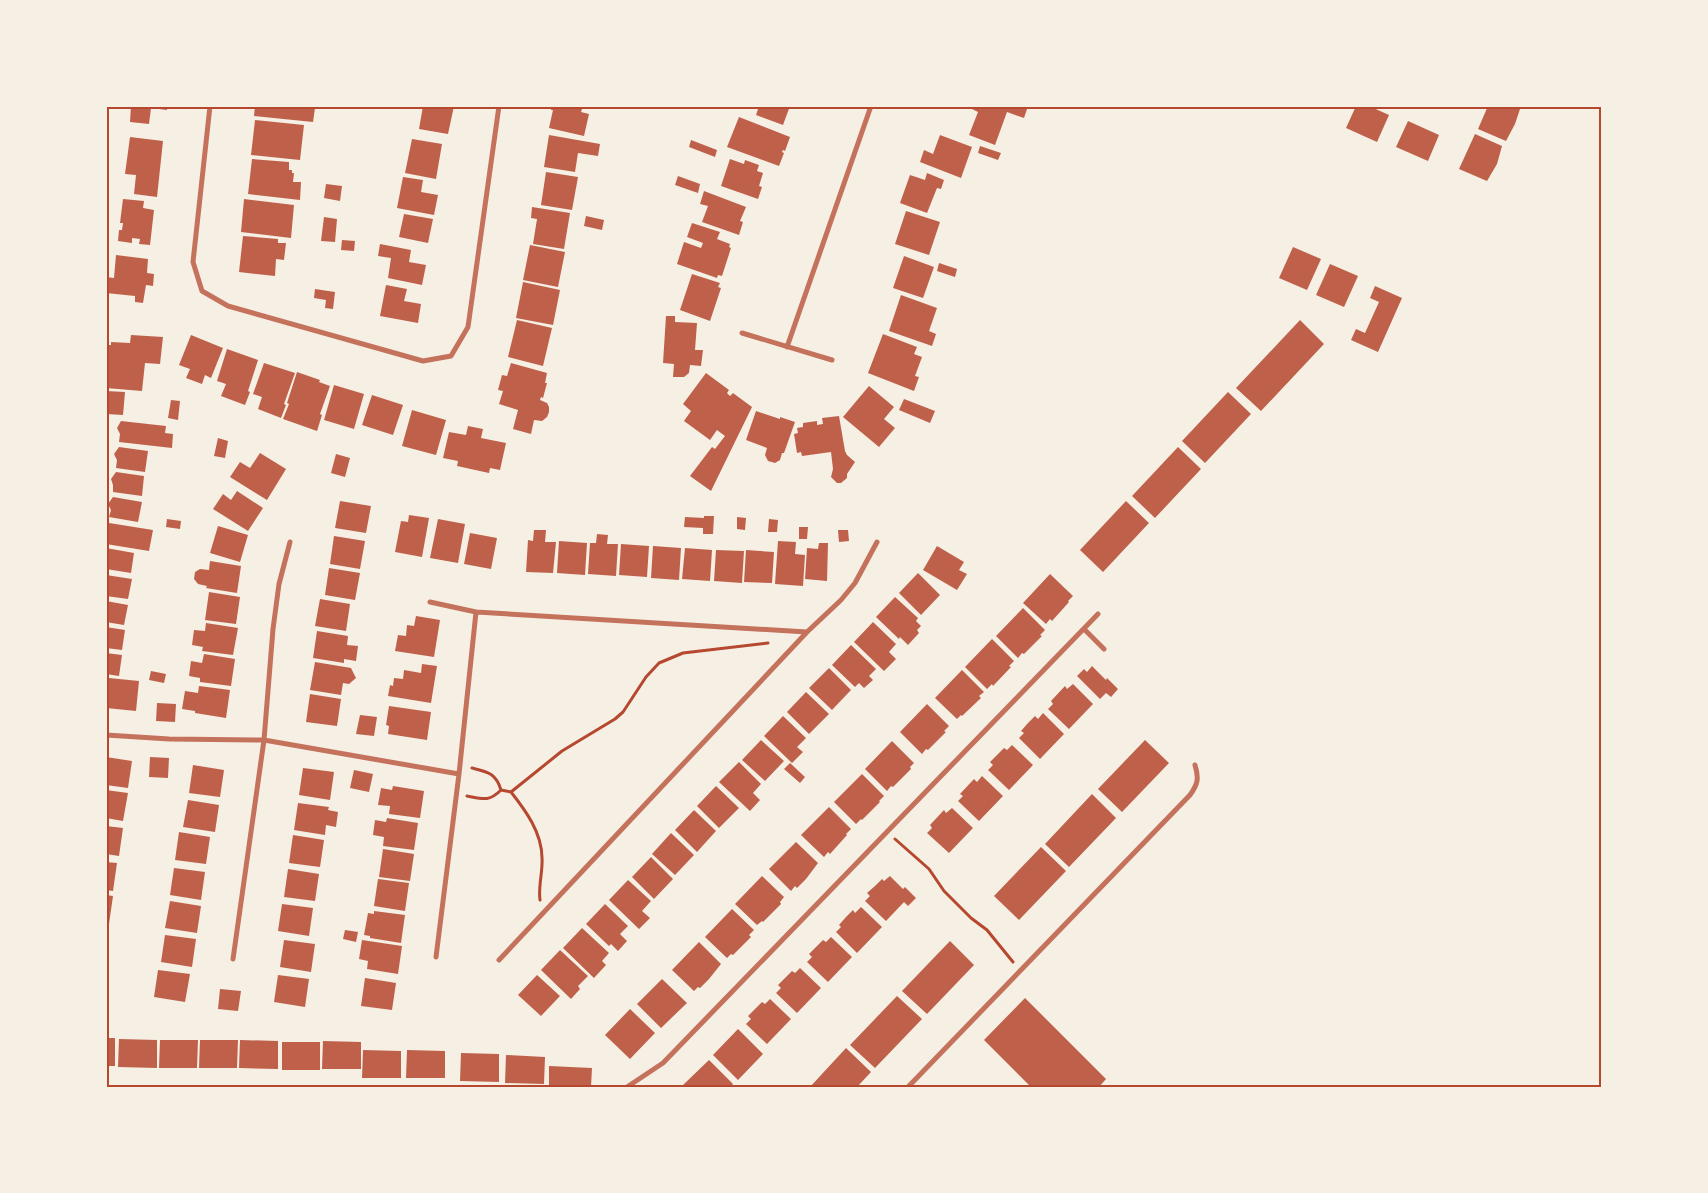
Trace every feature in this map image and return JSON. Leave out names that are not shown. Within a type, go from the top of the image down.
[{"type":"street","points":[[210,106],[193,262],[202,292],[228,306],[423,361],[451,356],[468,327],[499,106]]},
{"type":"street","points":[[787,346],[871,106]]},
{"type":"street","points":[[742,333],[832,360]]},
{"type":"street","points":[[233,960],[264,740],[273,629],[279,584],[290,542]]},
{"type":"street","points":[[499,960],[807,632],[842,600],[855,584],[876,542]]},
{"type":"street","points":[[430,602],[476,612],[807,632]]},
{"type":"street","points":[[436,957],[476,612]]},
{"type":"street","points":[[627,1087],[663,1062],[1098,614]]},
{"type":"street","points":[[1084,628],[1104,649]]},
{"type":"street","points":[[106,735],[169,740],[264,740],[458,774]]},
{"type":"street","points":[[908,1087],[1190,795],[1196,788],[1198,778],[1194,766]]},
{"type":"path","points":[[512,792],[562,751],[616,719],[624,712],[646,677],[659,663],[683,653],[746,647],[770,642],[785,631]]},
{"type":"path","points":[[459,767],[486,771],[499,782],[501,790]]},
{"type":"path","points":[[501,790],[512,792],[528,814],[538,836],[542,856],[539,899],[548,908]]},
{"type":"path","points":[[456,795],[488,800],[495,797],[501,790]]},
{"type":"path","points":[[887,832],[929,869],[944,891],[971,918],[987,930],[1022,970]]},
{"type":"building","points":[[131,106],[167,106],[167,110],[151,108],[149,124],[130,122]]},
{"type":"building","points":[[255,106],[315,108],[313,122],[254,116]]},
{"type":"building","points":[[423,106],[454,106],[448,134],[419,129]]},
{"type":"building","points":[[552,106],[583,106],[581,112],[589,114],[584,136],[549,128],[553,110],[551,110]]},
{"type":"building","points":[[759,106],[790,106],[783,125],[756,115]]},
{"type":"building","points":[[973,106],[1001,106],[1007,109],[1008,106],[1028,106],[1024,118],[1007,112],[995,145],[969,135],[978,112],[972,109]]},
{"type":"building","points":[[1356,106],[1369,106],[1389,115],[1377,142],[1346,128]]},
{"type":"building","points":[[1488,106],[1521,106],[1515,124],[1506,141],[1478,129]]},
{"type":"building","points":[[739,117],[790,137],[785,151],[783,150],[782,152],[784,153],[779,166],[727,147]]},
{"type":"building","points":[[255,120],[304,125],[300,160],[251,155]]},
{"type":"building","points":[[1408,121],[1439,135],[1428,161],[1396,147]]},
{"type":"building","points":[[1475,134],[1502,146],[1497,164],[1487,181],[1459,169]]},
{"type":"building","points":[[549,135],[600,144],[598,156],[578,153],[575,172],[544,167]]},
{"type":"building","points":[[940,135],[972,147],[961,178],[920,162],[924,150],[933,154]]},
{"type":"building","points":[[130,137],[163,141],[157,197],[134,194],[136,175],[125,174]]},
{"type":"building","points":[[412,139],[442,144],[436,179],[405,173]]},
{"type":"building","points":[[691,140],[717,150],[715,157],[689,147]]},
{"type":"building","points":[[980,146],[1001,153],[998,160],[978,153]]},
{"type":"building","points":[[252,159],[289,162],[289,170],[292,170],[292,173],[294,173],[293,182],[301,182],[300,200],[248,194]]},
{"type":"building","points":[[730,159],[744,164],[745,160],[759,165],[757,171],[763,173],[759,186],[762,187],[758,199],[721,186]]},
{"type":"building","points":[[546,172],[578,177],[572,210],[541,205]]},
{"type":"building","points":[[927,173],[944,180],[941,189],[937,188],[927,213],[900,203],[910,175],[925,180]]},
{"type":"building","points":[[678,176],[700,184],[698,193],[675,185]]},
{"type":"building","points":[[403,177],[423,180],[421,192],[438,195],[434,215],[397,208]]},
{"type":"building","points":[[326,184],[342,186],[340,201],[324,198]]},
{"type":"building","points":[[704,191],[746,207],[740,221],[743,222],[739,235],[702,222],[708,206],[700,204]]},
{"type":"building","points":[[123,199],[144,201],[143,208],[154,210],[150,245],[139,244],[140,239],[132,238],[132,243],[118,241],[119,230],[122,230],[123,223],[120,223]]},
{"type":"building","points":[[244,199],[294,205],[291,238],[241,232]]},
{"type":"building","points":[[532,207],[570,213],[564,249],[533,244],[537,219],[531,218]]},
{"type":"building","points":[[906,211],[940,222],[929,255],[895,244]]},
{"type":"building","points":[[404,214],[433,219],[428,243],[399,237]]},
{"type":"building","points":[[586,216],[604,220],[602,230],[584,226]]},
{"type":"building","points":[[324,217],[337,219],[335,242],[321,241]]},
{"type":"building","points":[[692,223],[720,232],[717,239],[730,244],[729,247],[731,248],[722,276],[718,275],[717,278],[677,264],[684,242],[701,248],[703,243],[687,237]]},
{"type":"building","points":[[243,236],[278,239],[278,243],[286,243],[284,260],[276,259],[275,276],[239,272]]},
{"type":"building","points":[[342,240],[355,241],[354,251],[341,250]]},
{"type":"building","points":[[380,244],[411,250],[409,262],[426,265],[422,285],[388,278],[391,258],[378,256]]},
{"type":"building","points":[[530,245],[565,252],[558,287],[523,280]]},
{"type":"building","points":[[1293,247],[1321,259],[1307,290],[1279,278]]},
{"type":"building","points":[[116,255],[148,259],[147,273],[154,274],[153,286],[146,285],[143,303],[135,302],[135,296],[106,293],[106,277],[114,278]]},
{"type":"building","points":[[904,256],[934,267],[923,298],[893,288]]},
{"type":"building","points":[[939,263],[957,269],[955,277],[937,271]]},
{"type":"building","points":[[1330,264],[1358,276],[1344,307],[1316,295]]},
{"type":"building","points":[[692,274],[720,283],[718,287],[721,288],[710,321],[680,310]]},
{"type":"building","points":[[523,282],[560,290],[553,325],[516,318]]},
{"type":"building","points":[[386,285],[407,289],[404,301],[421,304],[418,323],[380,316]]},
{"type":"building","points":[[1375,286],[1402,298],[1378,352],[1351,340],[1356,329],[1365,333],[1379,302],[1370,298]]},
{"type":"building","points":[[315,289],[335,292],[333,309],[325,308],[326,300],[314,298]]},
{"type":"building","points":[[901,295],[937,308],[929,331],[936,334],[932,346],[889,331]]},
{"type":"building","points":[[666,316],[675,316],[675,322],[697,323],[695,350],[703,350],[701,366],[690,365],[689,373],[684,377],[673,377],[674,364],[663,363]]},
{"type":"building","points":[[517,320],[552,328],[543,366],[508,357]]},
{"type":"building","points":[[1300,320],[1324,344],[1261,411],[1236,388]]},
{"type":"building","points":[[883,334],[917,347],[914,354],[922,357],[915,376],[919,377],[914,391],[868,373]]},
{"type":"building","points":[[131,335],[163,337],[160,364],[145,363],[142,391],[106,388],[106,367],[108,368],[109,359],[106,359],[106,345],[111,345],[111,342],[130,343]]},
{"type":"building","points":[[191,335],[223,348],[211,378],[205,375],[202,384],[186,378],[190,369],[179,365]]},
{"type":"building","points":[[227,349],[258,360],[245,405],[221,396],[226,384],[217,381]]},
{"type":"building","points":[[264,363],[295,373],[281,418],[258,409],[262,397],[253,394]]},
{"type":"building","points":[[511,363],[547,373],[545,383],[547,383],[543,398],[541,397],[540,400],[547,403],[549,412],[542,421],[534,420],[531,434],[513,429],[518,410],[499,404],[503,391],[498,390],[502,375],[507,376]]},
{"type":"building","points":[[297,372],[320,380],[319,382],[330,386],[320,414],[322,415],[317,431],[283,419]]},
{"type":"building","points":[[706,373],[729,390],[727,393],[730,396],[733,393],[752,407],[711,491],[690,476],[712,447],[715,449],[725,436],[717,430],[710,440],[684,421],[691,411],[683,404]]},
{"type":"building","points":[[334,385],[364,394],[354,429],[324,420]]},
{"type":"building","points":[[869,386],[894,407],[884,419],[895,428],[879,447],[843,417]]},
{"type":"building","points":[[106,391],[125,392],[123,415],[106,414]]},
{"type":"building","points":[[1228,392],[1251,414],[1205,463],[1182,441]]},
{"type":"building","points":[[372,395],[403,405],[393,435],[362,425]]},
{"type":"building","points":[[904,399],[935,411],[930,423],[899,410]]},
{"type":"building","points":[[171,400],[180,401],[178,420],[168,418]]},
{"type":"building","points":[[412,410],[446,420],[436,455],[402,446]]},
{"type":"building","points":[[756,411],[795,422],[784,453],[782,453],[780,460],[775,463],[768,461],[765,455],[767,448],[746,440]]},
{"type":"building","points":[[839,416],[845,451],[855,462],[847,474],[847,478],[841,483],[837,483],[831,477],[833,469],[831,452],[802,456],[801,452],[797,453],[794,434],[798,433],[797,428],[803,427],[803,423],[817,421],[817,425],[823,424],[822,418]]},
{"type":"building","points":[[121,421],[166,426],[165,433],[173,434],[172,448],[119,442],[120,434],[117,428]]},
{"type":"building","points":[[468,426],[483,429],[481,438],[506,443],[500,470],[490,468],[489,473],[457,466],[458,461],[443,458],[449,432],[466,435]]},
{"type":"building","points":[[218,438],[228,441],[225,458],[214,456]]},
{"type":"building","points":[[119,447],[148,451],[145,472],[116,468],[117,460],[114,454]]},
{"type":"building","points":[[1178,447],[1201,469],[1155,518],[1132,496]]},
{"type":"building","points":[[260,453],[286,469],[267,500],[230,477],[240,462],[250,468]]},
{"type":"building","points":[[336,454],[350,458],[345,477],[331,473]]},
{"type":"building","points":[[116,472],[144,476],[142,496],[113,492],[111,479]]},
{"type":"building","points":[[237,491],[263,508],[248,531],[213,509],[223,494],[231,500]]},
{"type":"building","points":[[113,497],[142,502],[138,522],[109,517],[111,510],[108,504]]},
{"type":"building","points":[[340,501],[371,506],[366,533],[335,528]]},
{"type":"building","points":[[1126,501],[1149,523],[1103,572],[1080,550]]},
{"type":"building","points":[[409,515],[429,518],[422,557],[395,552],[401,521],[408,522]]},
{"type":"building","points":[[704,516],[714,516],[713,534],[703,534],[703,528],[684,527],[685,517],[704,518]]},
{"type":"building","points":[[737,517],[746,518],[745,530],[737,529]]},
{"type":"building","points":[[167,519],[181,521],[180,529],[166,527]]},
{"type":"building","points":[[438,519],[465,524],[458,563],[430,558]]},
{"type":"building","points":[[769,519],[778,520],[777,532],[768,532]]},
{"type":"building","points":[[109,523],[153,530],[149,551],[106,544],[106,526]]},
{"type":"building","points":[[218,526],[248,535],[240,562],[210,553]]},
{"type":"building","points":[[799,527],[808,527],[807,539],[799,539]]},
{"type":"building","points":[[534,530],[546,530],[545,542],[556,542],[553,573],[526,572],[528,540],[533,541]]},
{"type":"building","points":[[838,530],[848,530],[849,541],[839,542]]},
{"type":"building","points":[[470,533],[497,538],[491,569],[464,564]]},
{"type":"building","points":[[597,534],[608,535],[607,544],[618,544],[616,576],[588,574],[590,543],[596,543]]},
{"type":"building","points":[[334,536],[365,541],[360,569],[330,564]]},
{"type":"building","points":[[559,541],[587,543],[585,575],[557,573]]},
{"type":"building","points":[[778,541],[796,542],[795,554],[805,555],[803,586],[775,584]]},
{"type":"building","points":[[819,543],[828,543],[827,581],[805,579],[807,548],[818,549]]},
{"type":"building","points":[[621,544],[649,546],[647,577],[619,575]]},
{"type":"building","points":[[653,546],[681,548],[679,580],[651,578]]},
{"type":"building","points":[[937,546],[964,562],[959,570],[967,574],[957,590],[923,570]]},
{"type":"building","points":[[106,548],[134,553],[131,573],[106,569]]},
{"type":"building","points":[[685,548],[712,550],[710,581],[682,579]]},
{"type":"building","points":[[716,550],[744,551],[742,583],[714,581]]},
{"type":"building","points":[[746,550],[774,552],[772,583],[744,582]]},
{"type":"building","points":[[210,561],[241,566],[237,593],[206,588],[207,586],[198,584],[194,579],[195,572],[200,569],[209,570]]},
{"type":"building","points":[[329,568],[360,573],[355,600],[325,595]]},
{"type":"building","points":[[918,573],[940,595],[921,615],[899,593]]},
{"type":"building","points":[[1050,574],[1073,596],[1052,621],[1050,619],[1046,624],[1023,603]]},
{"type":"building","points":[[106,575],[132,579],[128,599],[106,596]]},
{"type":"building","points":[[209,592],[240,597],[236,624],[205,620]]},
{"type":"building","points":[[895,597],[918,618],[916,621],[921,626],[917,630],[919,633],[908,645],[876,617]]},
{"type":"building","points":[[320,599],[350,604],[346,631],[315,626]]},
{"type":"building","points":[[106,601],[128,605],[124,625],[106,622]]},
{"type":"building","points":[[1023,608],[1045,630],[1040,635],[1042,636],[1018,658],[996,636]]},
{"type":"building","points":[[416,616],[440,620],[434,657],[395,651],[398,635],[406,636],[407,625],[414,626]]},
{"type":"building","points":[[873,622],[896,644],[889,652],[896,659],[884,671],[854,642]]},
{"type":"building","points":[[206,623],[238,628],[233,655],[202,651],[203,647],[192,645],[194,630],[205,631]]},
{"type":"building","points":[[106,627],[125,630],[122,650],[106,648]]},
{"type":"building","points":[[317,631],[348,636],[347,645],[358,646],[356,661],[344,659],[344,663],[313,658]]},
{"type":"building","points":[[992,639],[1014,661],[1009,666],[1011,667],[993,686],[992,684],[987,689],[965,667]]},
{"type":"building","points":[[851,645],[876,669],[869,676],[873,680],[864,688],[859,683],[855,687],[832,665]]},
{"type":"building","points":[[106,653],[122,655],[119,676],[106,674]]},
{"type":"building","points":[[204,654],[235,659],[231,686],[200,682],[200,678],[189,676],[191,661],[202,663]]},
{"type":"building","points":[[315,662],[351,668],[356,678],[349,684],[343,683],[341,695],[310,690]]},
{"type":"building","points":[[422,664],[437,666],[431,703],[388,696],[390,685],[393,686],[394,678],[403,679],[404,670],[421,673]]},
{"type":"building","points":[[1092,666],[1118,689],[1111,697],[1106,693],[1100,699],[1077,676],[1084,669],[1087,672]]},
{"type":"building","points":[[829,668],[851,690],[832,710],[809,688]]},
{"type":"building","points":[[962,670],[984,692],[979,696],[981,698],[957,719],[935,698]]},
{"type":"building","points":[[151,671],[166,674],[164,683],[149,680]]},
{"type":"building","points":[[109,678],[139,681],[136,711],[106,708]]},
{"type":"building","points":[[1073,684],[1093,704],[1069,729],[1048,709],[1053,704],[1051,701],[1065,686],[1067,689]]},
{"type":"building","points":[[199,686],[230,690],[226,718],[182,709],[185,691],[198,693]]},
{"type":"building","points":[[806,692],[829,714],[809,734],[787,712]]},
{"type":"building","points":[[310,694],[341,699],[337,726],[306,722]]},
{"type":"building","points":[[157,703],[176,704],[175,722],[156,721]]},
{"type":"building","points":[[927,704],[949,726],[944,731],[946,732],[922,754],[900,732]]},
{"type":"building","points":[[389,706],[431,712],[427,740],[388,734],[389,726],[386,725]]},
{"type":"building","points":[[1043,713],[1064,734],[1040,759],[1019,738],[1024,733],[1021,731],[1028,723],[1035,716],[1038,719]]},
{"type":"building","points":[[360,715],[377,717],[374,736],[356,734]]},
{"type":"building","points":[[783,716],[806,738],[797,747],[803,752],[792,763],[764,736]]},
{"type":"building","points":[[761,740],[784,761],[765,781],[742,760]]},
{"type":"building","points":[[1145,740],[1169,763],[1122,812],[1098,789]]},
{"type":"building","points":[[892,741],[914,763],[910,767],[911,769],[887,791],[865,769]]},
{"type":"building","points":[[1012,745],[1033,765],[1009,790],[988,770],[993,765],[990,762],[1004,748],[1007,750]]},
{"type":"building","points":[[106,757],[132,761],[128,788],[106,785]]},
{"type":"building","points":[[150,757],[169,758],[168,778],[149,777]]},
{"type":"building","points":[[739,762],[761,784],[753,793],[760,800],[750,811],[719,782]]},
{"type":"building","points":[[790,763],[805,777],[800,783],[784,769]]},
{"type":"building","points":[[193,765],[224,770],[220,797],[189,793]]},
{"type":"building","points":[[303,768],[334,772],[330,800],[299,795]]},
{"type":"building","points":[[354,770],[373,774],[369,792],[350,788]]},
{"type":"building","points":[[862,774],[884,796],[856,824],[834,802]]},
{"type":"building","points":[[982,776],[1003,796],[979,821],[958,801],[963,796],[960,794],[974,779],[977,782]]},
{"type":"building","points":[[393,786],[424,791],[420,818],[389,814],[390,806],[378,805],[381,788],[392,790]]},
{"type":"building","points":[[716,786],[739,808],[719,828],[697,806]]},
{"type":"building","points":[[106,790],[128,793],[123,821],[106,818]]},
{"type":"building","points":[[1092,794],[1116,818],[1069,867],[1045,844]]},
{"type":"building","points":[[188,800],[219,805],[215,832],[183,827]]},
{"type":"building","points":[[298,803],[329,807],[328,810],[338,812],[336,827],[326,825],[325,835],[294,830]]},
{"type":"building","points":[[829,807],[851,829],[830,854],[828,852],[824,857],[801,835]]},
{"type":"building","points":[[952,808],[973,828],[949,853],[927,833],[932,828],[930,825],[944,810],[946,813]]},
{"type":"building","points":[[694,810],[716,831],[697,852],[675,830]]},
{"type":"building","points":[[387,818],[418,823],[414,850],[383,846],[384,837],[373,835],[375,820],[386,822]]},
{"type":"building","points":[[106,826],[123,828],[119,856],[106,854]]},
{"type":"building","points":[[179,832],[210,837],[206,864],[175,860]]},
{"type":"building","points":[[671,833],[694,855],[675,875],[652,854]]},
{"type":"building","points":[[293,835],[324,840],[320,867],[289,863]]},
{"type":"building","points":[[796,842],[818,863],[806,879],[791,891],[769,869]]},
{"type":"building","points":[[1041,847],[1066,871],[1019,920],[994,896]]},
{"type":"building","points":[[383,849],[414,854],[410,881],[379,877]]},
{"type":"building","points":[[651,857],[673,879],[654,899],[632,877]]},
{"type":"building","points":[[106,862],[117,863],[113,891],[106,890]]},
{"type":"building","points":[[174,868],[205,872],[201,900],[170,895]]},
{"type":"building","points":[[288,869],[319,874],[315,901],[284,897]]},
{"type":"building","points":[[762,876],[784,897],[780,902],[781,904],[763,922],[757,925],[735,904]]},
{"type":"building","points":[[890,876],[903,889],[905,887],[916,898],[908,906],[904,902],[886,921],[865,901],[870,896],[867,893],[882,879],[884,881]]},
{"type":"building","points":[[378,879],[409,883],[405,911],[374,906]]},
{"type":"building","points":[[628,880],[651,901],[642,911],[650,918],[639,929],[609,900]]},
{"type":"building","points":[[106,895],[113,896],[109,924],[106,923]]},
{"type":"building","points":[[170,901],[201,906],[197,933],[165,928]]},
{"type":"building","points":[[282,904],[313,908],[309,936],[278,931]]},
{"type":"building","points":[[605,904],[628,926],[620,934],[627,941],[618,951],[611,944],[609,946],[586,924]]},
{"type":"building","points":[[861,907],[882,927],[857,953],[836,932],[841,927],[839,925],[853,910],[855,913]]},
{"type":"building","points":[[732,909],[754,930],[749,935],[751,937],[733,955],[731,954],[727,958],[705,937]]},
{"type":"building","points":[[374,911],[405,915],[401,943],[370,938],[370,936],[364,935],[368,913],[374,914]]},
{"type":"building","points":[[582,928],[609,953],[602,961],[606,965],[594,978],[563,948]]},
{"type":"building","points":[[345,930],[358,932],[356,942],[343,939]]},
{"type":"building","points":[[165,935],[196,939],[192,967],[161,962]]},
{"type":"building","points":[[831,937],[852,957],[828,982],[807,962],[812,957],[809,954],[823,940],[826,942]]},
{"type":"building","points":[[284,940],[315,944],[311,972],[280,967]]},
{"type":"building","points":[[362,940],[402,946],[398,974],[367,969],[368,961],[359,959]]},
{"type":"building","points":[[950,941],[974,965],[927,1014],[902,991]]},
{"type":"building","points":[[699,942],[721,964],[700,988],[698,987],[694,991],[672,970]]},
{"type":"building","points":[[560,950],[588,976],[578,986],[580,989],[571,999],[541,970]]},
{"type":"building","points":[[800,968],[821,988],[797,1013],[776,993],[781,988],[778,985],[792,971],[795,973]]},
{"type":"building","points":[[158,970],[190,974],[185,1002],[154,997]]},
{"type":"building","points":[[278,975],[309,979],[305,1007],[274,1002]]},
{"type":"building","points":[[537,975],[560,996],[541,1016],[518,995]]},
{"type":"building","points":[[365,978],[396,983],[392,1010],[361,1006]]},
{"type":"building","points":[[662,979],[687,1003],[661,1028],[637,1004]]},
{"type":"building","points":[[220,989],[241,991],[238,1011],[218,1009]]},
{"type":"building","points":[[897,996],[922,1019],[875,1068],[850,1045]]},
{"type":"building","points":[[1025,998],[1106,1079],[1099,1087],[1031,1087],[984,1040]]},
{"type":"building","points":[[770,999],[791,1019],[767,1044],[746,1024],[751,1019],[748,1016],[762,1002],[765,1004]]},
{"type":"building","points":[[630,1009],[655,1033],[630,1059],[605,1035]]},
{"type":"building","points":[[738,1029],[763,1054],[738,1080],[713,1055]]},
{"type":"building","points":[[106,1038],[115,1038],[115,1066],[106,1066]]},
{"type":"building","points":[[119,1039],[157,1040],[157,1068],[118,1067]]},
{"type":"building","points":[[160,1040],[198,1040],[197,1068],[159,1068]]},
{"type":"building","points":[[200,1040],[238,1040],[237,1068],[199,1068]]},
{"type":"building","points":[[240,1040],[278,1041],[278,1069],[239,1068]]},
{"type":"building","points":[[323,1041],[361,1042],[361,1069],[322,1069]]},
{"type":"building","points":[[282,1042],[320,1042],[320,1070],[282,1070]]},
{"type":"building","points":[[846,1048],[871,1072],[857,1087],[810,1087]]},
{"type":"building","points":[[363,1050],[401,1051],[401,1078],[362,1078]]},
{"type":"building","points":[[407,1050],[445,1051],[445,1078],[406,1078]]},
{"type":"building","points":[[461,1053],[499,1054],[499,1082],[460,1081]]},
{"type":"building","points":[[506,1055],[545,1057],[544,1084],[505,1083]]},
{"type":"building","points":[[709,1060],[733,1084],[730,1087],[685,1087],[683,1085]]},
{"type":"building","points":[[549,1066],[592,1068],[591,1087],[549,1087]]}]
